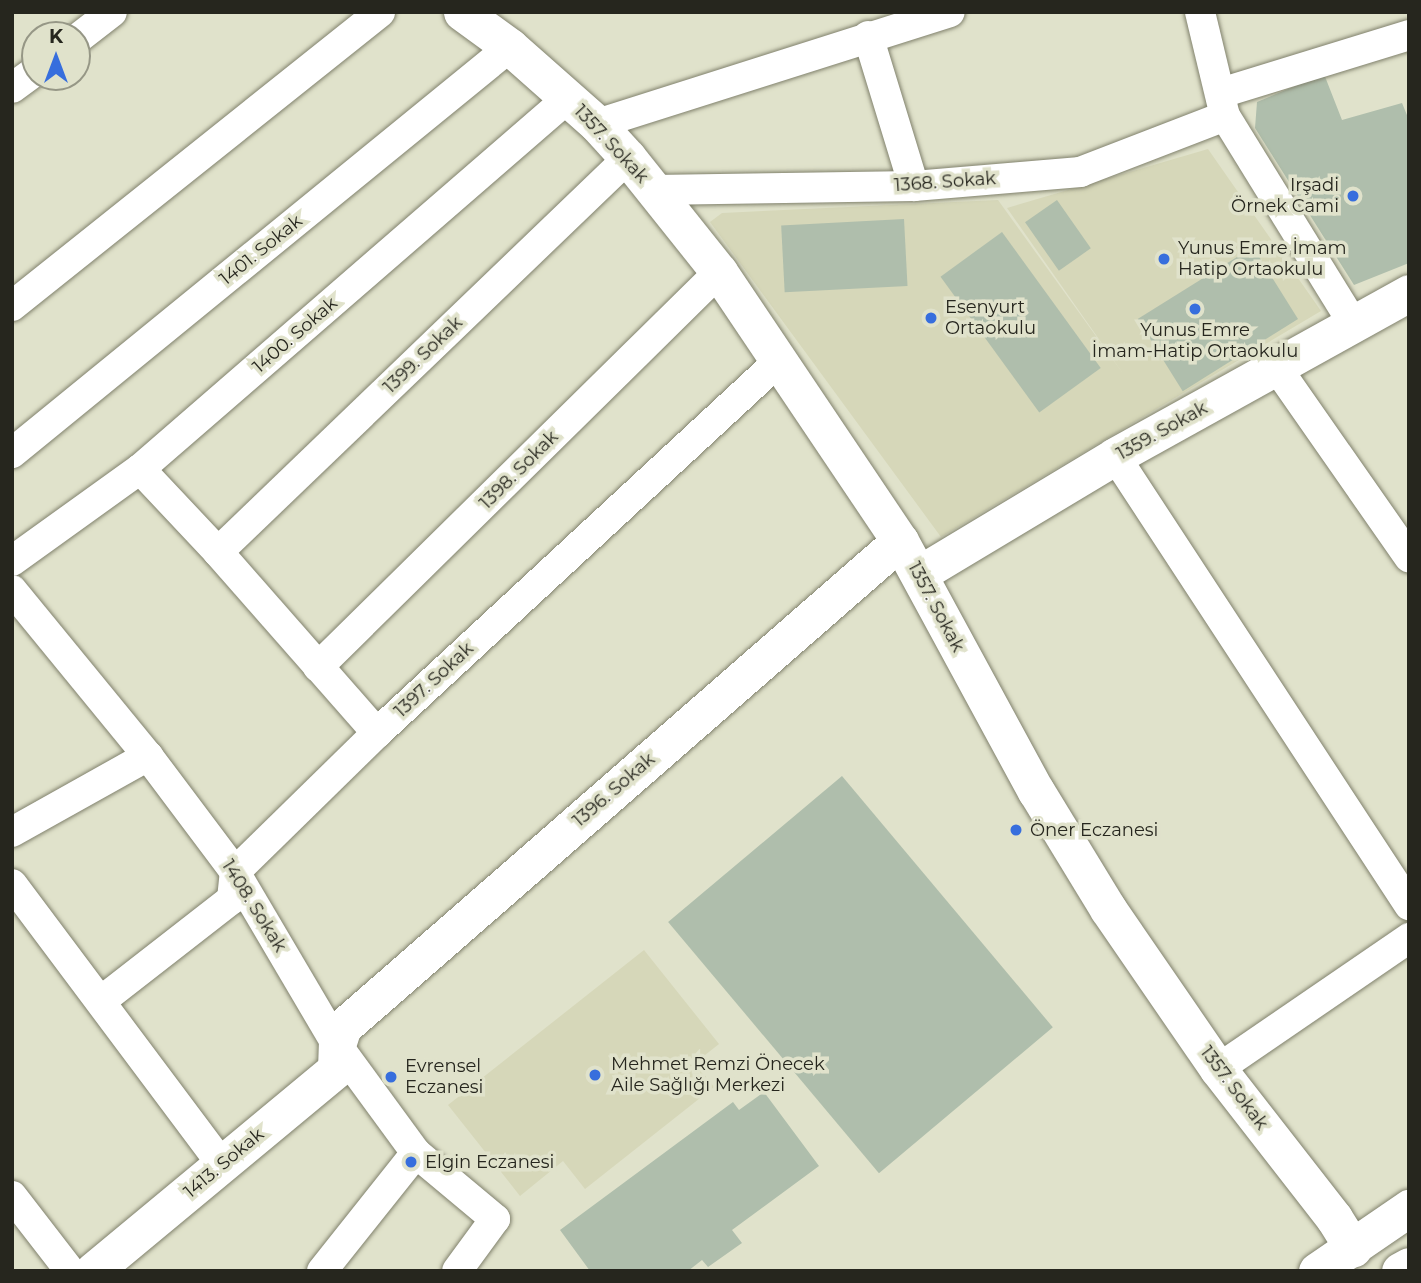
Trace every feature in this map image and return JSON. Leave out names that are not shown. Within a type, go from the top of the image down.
[{"type":"street","points":[[91,28],[112,12]]},
{"type":"street","points":[[12,306],[380,12]]},
{"type":"street","name":"1357. Sokak","points":[[462,12],[510,47],[597,124],[628,158],[719,272],[900,541],[1050,815],[1108,909],[1218,1069],[1334,1218],[1353,1248]]},
{"type":"street","points":[[597,124],[950,12]]},
{"type":"street","points":[[1200,12],[1223,105],[1353,323]]},
{"type":"street","name":"1368. Sokak","points":[[653,190],[914,186],[1080,172],[1223,105],[1409,35]]},
{"type":"street","points":[[868,36],[914,186]]},
{"type":"street","name":"1401. Sokak","points":[[12,453],[510,47]]},
{"type":"street","name":"1400. Sokak","points":[[12,561],[140,469],[568,98]]},
{"type":"street","name":"1399. Sokak","points":[[218,552],[628,158]]},
{"type":"street","name":"1398. Sokak","points":[[318,667],[719,272]]},
{"type":"street","name":"1359. Sokak","points":[[919,574],[1115,456],[1408,295]]},
{"type":"street","name":"1397. Sokak","points":[[100,1001],[232,899],[235,872],[377,733],[779,360]]},
{"type":"street","points":[[1277,368],[1409,557]]},
{"type":"street","points":[[1115,456],[1409,905]]},
{"type":"street","points":[[140,469],[218,552],[377,733]]},
{"type":"street","name":"1396. Sokak","points":[[337,1045],[343,1027],[900,541]]},
{"type":"street","name":"1408. Sokak","points":[[12,590],[148,756],[235,872],[337,1045],[416,1153],[495,1219],[457,1271]]},
{"type":"street","points":[[12,832],[148,756]]},
{"type":"street","points":[[12,884],[222,1165]]},
{"type":"street","points":[[1218,1069],[1409,937]]},
{"type":"street","name":"1413. Sokak","points":[[93,1271],[336,1069],[337,1045]]},
{"type":"street","points":[[322,1271],[416,1153]]},
{"type":"street","points":[[1317,1271],[1409,1208]]},
{"type":"street","points":[[17,1213],[70,1271]]},
{"type":"street","points":[[1400,1271],[1409,1266]]},
{"type":"shaded area","name":"Esenyurt Ortaokulu","points":[[1208,149],[1321,311],[941,537],[710,222],[722,213],[998,200],[1124,375],[1007,208]]},
{"type":"shaded area","name":"Mehmet Remzi Önecek Aile Sağlığı Merkezi","points":[[644,950],[719,1044],[695,1063],[714,1087],[585,1189],[563,1161],[520,1196],[448,1105]]},
{"type":"building","name":"Irşadi Örnek Cami","points":[[1324,74],[1342,120],[1402,103],[1409,120],[1409,263],[1354,285],[1255,128],[1257,102]]},
{"type":"building","points":[[1057,200],[1091,248],[1059,271],[1025,222]]},
{"type":"building","points":[[904,219],[908,286],[785,292],[781,225]]},
{"type":"building","points":[[1002,232],[1101,368],[1039,413],[941,277]]},
{"type":"building","points":[[1253,247],[1298,319],[1183,391],[1138,319]]},
{"type":"building","points":[[842,776],[1053,1027],[879,1173],[668,922]]},
{"type":"building","points":[[764,1092],[819,1166],[732,1230],[742,1243],[708,1267],[702,1260],[688,1271],[590,1271],[560,1230],[733,1102],[739,1110]]},
{"type":"place","name":"Irşadi Örnek Cami","points":[[1353,196]]},
{"type":"place","name":"Yunus Emre İmam Hatip Ortaokulu","points":[[1164,259]]},
{"type":"place","name":"Yunus Emre İmam-Hatip Ortaokulu","points":[[1195,309]]},
{"type":"place","name":"Esenyurt Ortaokulu","points":[[931,318]]},
{"type":"place","name":"Öner Eczanesi","points":[[1016,830]]},
{"type":"place","name":"Mehmet Remzi Önecek Aile Sağlığı Merkezi","points":[[595,1075]]},
{"type":"place","name":"Evrensel Eczanesi","points":[[391,1077]]},
{"type":"place","name":"Elgin Eczanesi","points":[[411,1162]]}]
